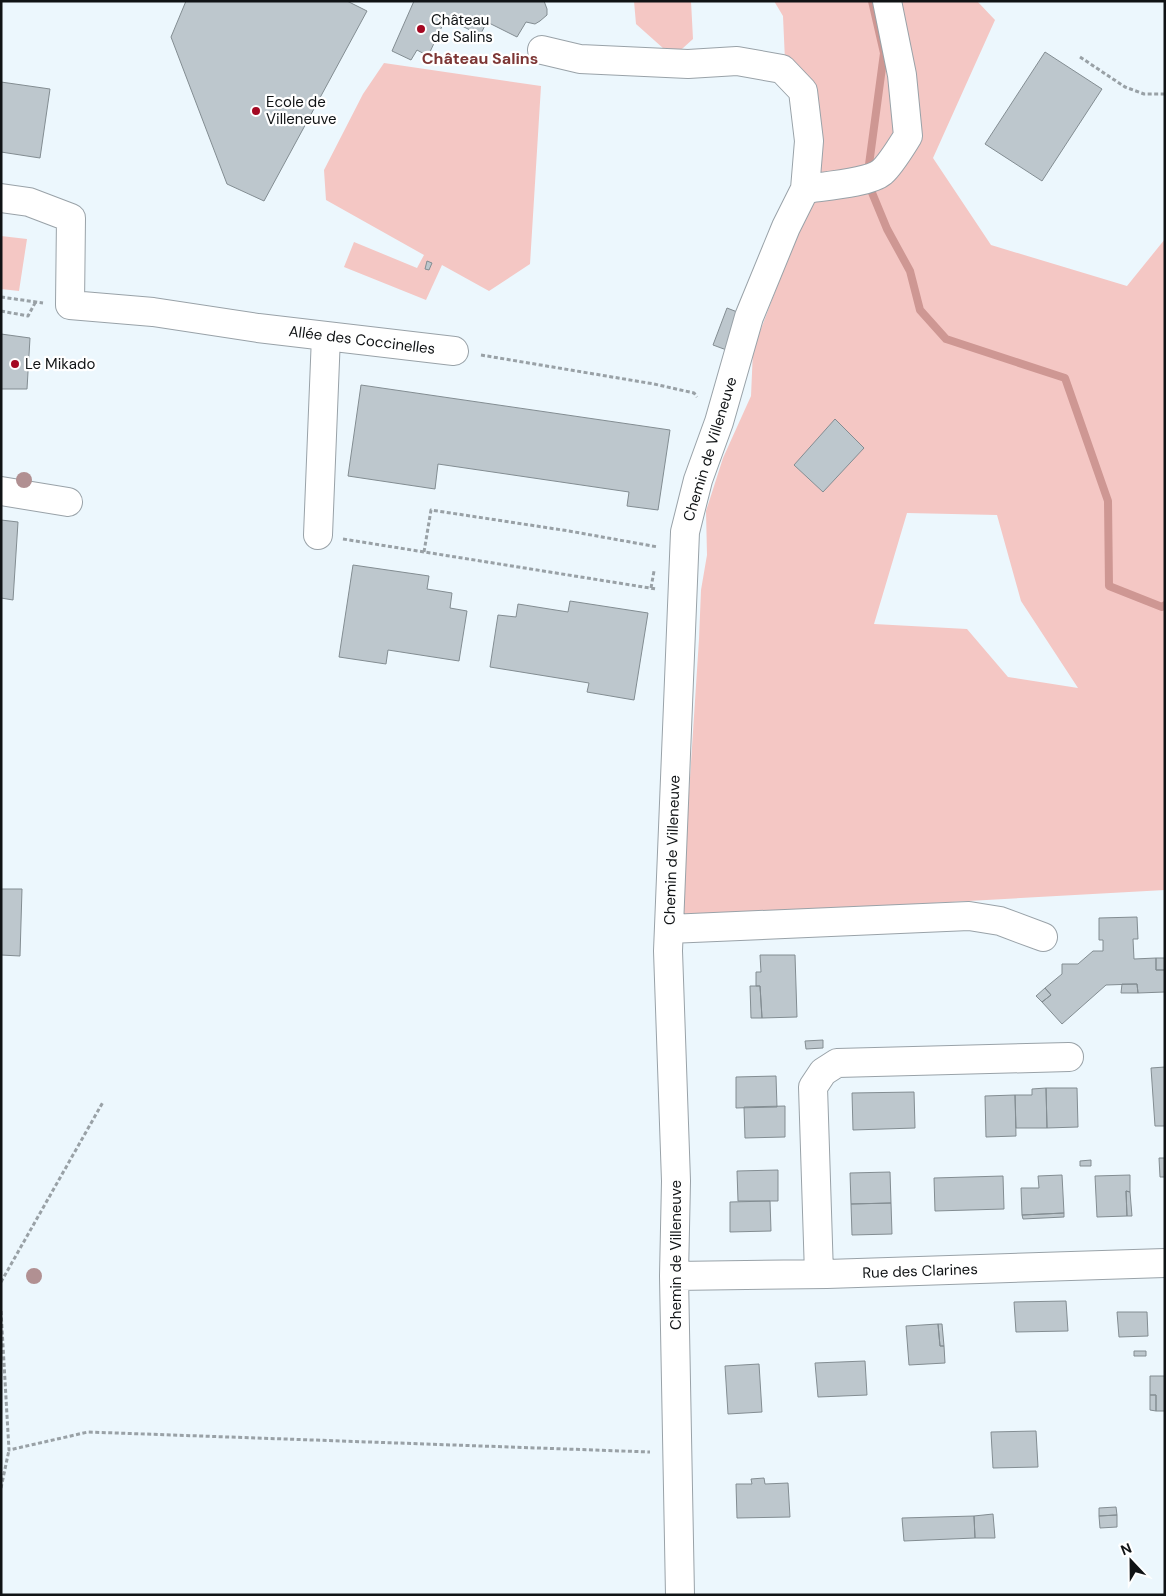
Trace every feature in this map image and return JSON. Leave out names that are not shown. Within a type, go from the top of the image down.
[{"type":"street","points":[[542,50],[580,59],[688,64],[737,61],[782,69],[803,91],[809,142],[805,189],[864,178],[908,136],[902,75],[887,1]]},
{"type":"street","name":"Chemin de Villeneuve","points":[[680,1595],[674,1276],[676,1181],[669,929],[685,532],[698,480],[718,422],[749,317],[786,227],[805,189]]},
{"type":"street","name":"Allée des Coccinelles","points":[[1,198],[29,202],[71,218],[70,305],[153,312],[258,328],[454,351]]},
{"type":"street","points":[[318,535],[326,336]]},
{"type":"street","points":[[1,491],[68,502]]},
{"type":"street","points":[[669,929],[969,916],[1000,921],[1043,937]]},
{"type":"street","points":[[819,1274],[813,1087],[822,1072],[837,1063],[1069,1057]]},
{"type":"street","name":"Rue des Clarines","points":[[674,1276],[819,1274],[1165,1263]]},
{"type":"path","points":[[1080,57],[1125,87],[1144,94],[1165,94]]},
{"type":"path","points":[[1,297],[35,302],[28,316],[1,311]]},
{"type":"path","name":"Allée des Coccinelles","points":[[454,351],[654,384],[694,393],[718,422]]},
{"type":"path","points":[[424,552],[431,510],[658,546],[656,555]]},
{"type":"path","points":[[318,535],[662,590]]},
{"type":"path","points":[[651,588],[655,563]]},
{"type":"path","points":[[1,1282],[103,1102]]},
{"type":"path","points":[[1,1311],[8,1450],[1,1488]]},
{"type":"path","points":[[8,1450],[88,1432],[678,1453]]},
{"type":"shaded area","points":[[634,1],[691,1],[693,39],[673,57],[636,24]]},
{"type":"shaded area","points":[[774,1],[977,1],[995,20],[933,158],[991,245],[1127,286],[1165,239],[1165,890],[681,917],[701,590],[707,555],[706,511],[723,458],[751,396],[753,350],[807,207],[794,139],[796,113],[786,83],[783,16]],"holes":[[[907,513],[997,515],[1021,601],[1078,688],[1008,677],[967,629],[874,624]]]},
{"type":"shaded area","points":[[384,63],[541,86],[530,264],[489,291],[442,265],[426,300],[344,267],[354,242],[417,268],[424,255],[326,200],[324,170],[363,94]]},
{"type":"shaded area","points":[[1,236],[27,239],[19,291],[1,289]]},
{"type":"building","name":"Ecole de Villeneuve","points":[[186,1],[347,1],[367,11],[264,201],[227,184],[171,37]]},
{"type":"building","name":"Château de Salins","points":[[414,1],[544,1],[547,15],[535,24],[526,22],[517,37],[487,22],[480,35],[446,18],[428,56],[417,50],[411,60],[392,51]]},
{"type":"building","points":[[1045,52],[1102,89],[1042,181],[985,144]]},
{"type":"building","points":[[1,82],[50,89],[40,158],[1,152]]},
{"type":"building","points":[[427,261],[432,263],[429,270],[425,269]]},
{"type":"building","points":[[727,308],[745,315],[732,352],[713,345]]},
{"type":"building","name":"Le Mikado","points":[[1,334],[30,338],[27,389],[1,389]]},
{"type":"building","points":[[361,385],[670,430],[658,510],[627,506],[629,492],[438,464],[435,489],[348,476]]},
{"type":"building","points":[[835,419],[864,448],[823,492],[794,465]]},
{"type":"building","points":[[1,520],[18,522],[13,600],[1,598]]},
{"type":"building","points":[[353,565],[429,576],[427,589],[452,593],[450,608],[467,611],[459,661],[388,650],[386,664],[339,657]]},
{"type":"building","points":[[570,601],[648,613],[634,700],[587,692],[589,683],[490,667],[498,615],[516,617],[518,604],[568,612]]},
{"type":"building","points":[[1,889],[22,889],[20,956],[1,955]]},
{"type":"building","points":[[1137,917],[1138,939],[1133,939],[1134,959],[1156,958],[1156,970],[1165,970],[1165,992],[1138,993],[1137,984],[1106,985],[1062,1024],[1042,1002],[1051,995],[1045,988],[1062,974],[1062,964],[1078,964],[1093,951],[1103,951],[1103,940],[1099,940],[1099,918]]},
{"type":"building","points":[[760,955],[795,955],[797,1017],[762,1018],[760,986],[756,986],[756,972],[761,972]]},
{"type":"building","points":[[1156,958],[1165,958],[1165,970],[1156,970]]},
{"type":"building","points":[[1122,984],[1137,984],[1138,993],[1121,993]]},
{"type":"building","points":[[750,986],[760,986],[762,1018],[751,1018]]},
{"type":"building","points":[[1045,988],[1051,995],[1042,1002],[1036,996]]},
{"type":"building","points":[[823,1040],[823,1048],[806,1049],[805,1041]]},
{"type":"building","points":[[1165,1067],[1165,1126],[1155,1126],[1151,1068]]},
{"type":"building","points":[[776,1076],[777,1107],[736,1108],[736,1077]]},
{"type":"building","points":[[1046,1088],[1077,1088],[1078,1127],[1047,1128]]},
{"type":"building","points":[[1046,1088],[1047,1128],[1016,1128],[1015,1095],[1032,1095],[1032,1089]]},
{"type":"building","points":[[914,1092],[915,1128],[853,1130],[852,1093]]},
{"type":"building","points":[[1015,1095],[1016,1136],[986,1137],[985,1096]]},
{"type":"building","points":[[785,1106],[785,1137],[745,1138],[744,1107]]},
{"type":"building","points":[[1159,1158],[1165,1158],[1165,1177],[1160,1177]]},
{"type":"building","points":[[1091,1160],[1091,1166],[1080,1166],[1080,1161]]},
{"type":"building","points":[[778,1170],[778,1201],[738,1201],[737,1171]]},
{"type":"building","points":[[890,1172],[891,1203],[851,1204],[850,1173]]},
{"type":"building","points":[[1062,1175],[1064,1213],[1022,1215],[1021,1188],[1039,1188],[1038,1176]]},
{"type":"building","points":[[1130,1175],[1130,1192],[1126,1191],[1127,1216],[1097,1217],[1095,1176]]},
{"type":"building","points":[[1003,1176],[1004,1209],[935,1211],[934,1178]]},
{"type":"building","points":[[1126,1191],[1130,1192],[1132,1216],[1127,1216]]},
{"type":"building","points":[[770,1201],[771,1231],[730,1232],[730,1202]]},
{"type":"building","points":[[891,1203],[892,1234],[852,1235],[851,1204]]},
{"type":"building","points":[[1064,1213],[1064,1217],[1023,1219],[1022,1215]]},
{"type":"building","points":[[1066,1301],[1068,1331],[1016,1332],[1014,1302]]},
{"type":"building","points":[[1117,1312],[1147,1312],[1148,1336],[1119,1337]]},
{"type":"building","points":[[938,1324],[942,1324],[944,1346],[940,1346]]},
{"type":"building","points":[[938,1324],[940,1346],[944,1346],[945,1363],[909,1365],[906,1326]]},
{"type":"building","points":[[1134,1351],[1146,1351],[1146,1356],[1134,1356]]},
{"type":"building","points":[[865,1361],[867,1395],[818,1397],[815,1363]]},
{"type":"building","points":[[759,1364],[762,1412],[728,1414],[725,1366]]},
{"type":"building","points":[[1150,1376],[1165,1376],[1165,1411],[1156,1411],[1156,1395],[1150,1395]]},
{"type":"building","points":[[1150,1395],[1156,1395],[1156,1411],[1150,1410]]},
{"type":"building","points":[[1036,1431],[1038,1467],[993,1468],[991,1432]]},
{"type":"building","points":[[764,1478],[765,1484],[788,1483],[790,1517],[737,1518],[736,1484],[752,1484],[751,1479]]},
{"type":"building","points":[[1116,1507],[1117,1515],[1099,1516],[1099,1508]]},
{"type":"building","points":[[993,1514],[995,1538],[975,1538],[974,1516]]},
{"type":"building","points":[[1117,1515],[1117,1527],[1100,1528],[1099,1516]]},
{"type":"building","points":[[974,1516],[975,1538],[904,1541],[902,1518]]},
{"type":"waterway","points":[[868,172],[884,53],[872,1]]},
{"type":"waterway","points":[[868,183],[887,229],[910,271],[920,310],[946,339],[1065,378],[1108,501],[1109,586],[1162,607],[1165,605]]},
{"type":"place","name":"Château de Salins","points":[[421,29]]},
{"type":"place","name":"Ecole de Villeneuve","points":[[256,111]]},
{"type":"place","name":"Le Mikado","points":[[15,364]]},
{"type":"district","name":"Château Salins","points":[[480,58]]}]
